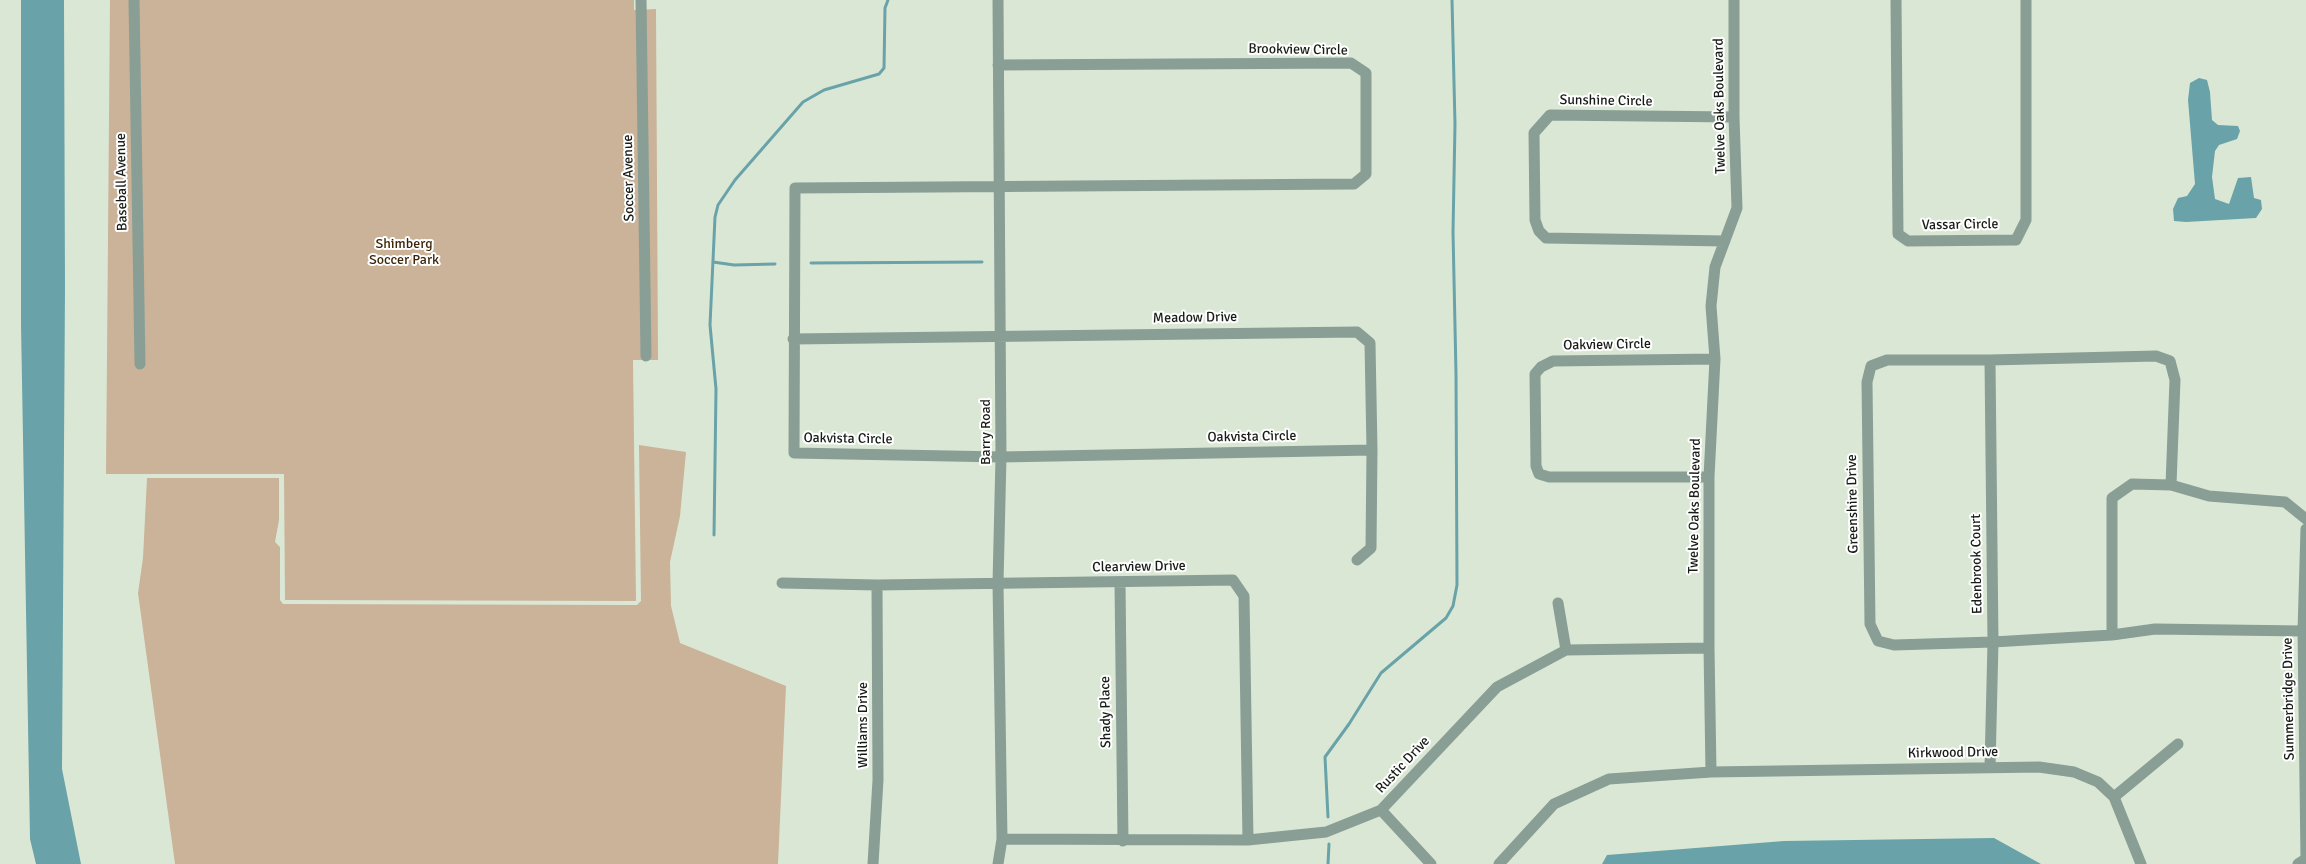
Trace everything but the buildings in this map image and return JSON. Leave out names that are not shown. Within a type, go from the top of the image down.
[{"type":"street","name":"Baseball Avenue","points":[[134,0],[140,364]]},
{"type":"street","name":"Soccer Avenue","points":[[641,0],[646,356]]},
{"type":"street","name":"Barry Road","points":[[998,0],[1001,335],[998,583],[1002,839],[998,864]]},
{"type":"street","name":"Twelve Oaks Boulevard","points":[[1711,772],[1709,477],[1715,359],[1711,306],[1715,267],[1737,208],[1734,117],[1734,0]]},
{"type":"street","name":"Vassar Circle","points":[[1896,0],[1898,234],[1908,241],[2016,240],[2026,220],[2026,0]]},
{"type":"street","name":"Brookview Circle","points":[[998,65],[1350,63],[1366,73],[1366,174],[1354,184],[1000,188]]},
{"type":"street","name":"Sunshine Circle","points":[[1725,240],[1546,238],[1539,231],[1535,220],[1534,133],[1550,116],[1734,117]]},
{"type":"street","name":"Oakvista Circle","points":[[1000,188],[795,188],[794,453],[1001,457],[1372,450]]},
{"type":"street","name":"Meadow Drive","points":[[793,338],[1357,332],[1370,343],[1372,450],[1371,548],[1357,560]]},
{"type":"street","name":"Greenshire Drive","points":[[2171,485],[2175,380],[2170,361],[2156,356],[1990,360],[1887,360],[1871,366],[1867,382],[1870,624],[1878,641],[1894,645],[1993,642],[2112,635],[2155,628],[2303,631]]},
{"type":"street","name":"Oakview Circle","points":[[1709,477],[1550,477],[1539,474],[1536,466],[1535,374],[1542,367],[1553,361],[1715,359]]},
{"type":"street","name":"Edenbrook Court","points":[[1990,360],[1993,642],[1990,767]]},
{"type":"street","points":[[2112,635],[2112,498],[2132,484],[2171,485],[2209,496],[2286,502],[2306,519]]},
{"type":"street","name":"Summerbridge Drive","points":[[2298,864],[2306,859],[2303,631],[2306,529]]},
{"type":"street","name":"Clearview Drive","points":[[782,583],[877,585],[1233,580],[1244,596],[1248,840]]},
{"type":"street","name":"Shady Place","points":[[1120,583],[1123,841]]},
{"type":"street","name":"Williams Drive","points":[[873,864],[878,780],[877,585]]},
{"type":"street","points":[[1558,603],[1566,650]]},
{"type":"street","name":"Rustic Drive","points":[[1002,839],[1123,841],[1248,840],[1326,832],[1381,810],[1497,687],[1566,650],[1709,648]]},
{"type":"street","points":[[2114,797],[2178,744]]},
{"type":"street","name":"Kirkwood Drive","points":[[1711,772],[1990,767],[2039,767],[2074,772],[2098,782],[2114,797],[2141,864]]},
{"type":"street","points":[[1499,864],[1554,804],[1609,779],[1711,772]]},
{"type":"street","points":[[1381,810],[1431,864]]},
{"type":"green space","name":"Shimberg Soccer Park","points":[[110,0],[634,0],[634,10],[656,9],[658,360],[633,360],[636,601],[285,600],[284,474],[106,474]]},
{"type":"green space","points":[[639,445],[686,452],[680,516],[670,562],[671,606],[680,643],[786,686],[778,864],[175,864],[138,593],[143,558],[147,478],[279,478],[279,520],[275,542],[280,547],[280,600],[283,604],[637,605],[641,601]]},
{"type":"water","points":[[21,0],[64,0],[65,288],[62,769],[81,864],[36,864],[30,839],[21,324]]},
{"type":"water","points":[[2199,78],[2207,80],[2212,120],[2218,125],[2238,126],[2240,131],[2237,139],[2219,145],[2215,151],[2212,177],[2215,199],[2229,204],[2238,178],[2251,177],[2254,198],[2261,200],[2262,209],[2256,218],[2174,221],[2173,209],[2178,198],[2187,196],[2195,184],[2188,100],[2190,83]]},
{"type":"water","points":[[1994,838],[2041,864],[1602,864],[1607,855],[1784,841]]},
{"type":"waterway","points":[[714,535],[716,389],[710,325],[715,217],[718,205],[735,180],[803,102],[824,90],[879,74],[884,68],[885,8],[888,0]]},
{"type":"waterway","points":[[1328,817],[1325,757],[1349,724],[1381,673],[1446,618],[1453,606],[1457,585],[1453,232],[1455,124],[1452,0]]},
{"type":"waterway","points":[[713,262],[734,265],[775,264]]},
{"type":"waterway","points":[[811,263],[982,262]]},
{"type":"waterway","points":[[1328,864],[1329,844]]}]
